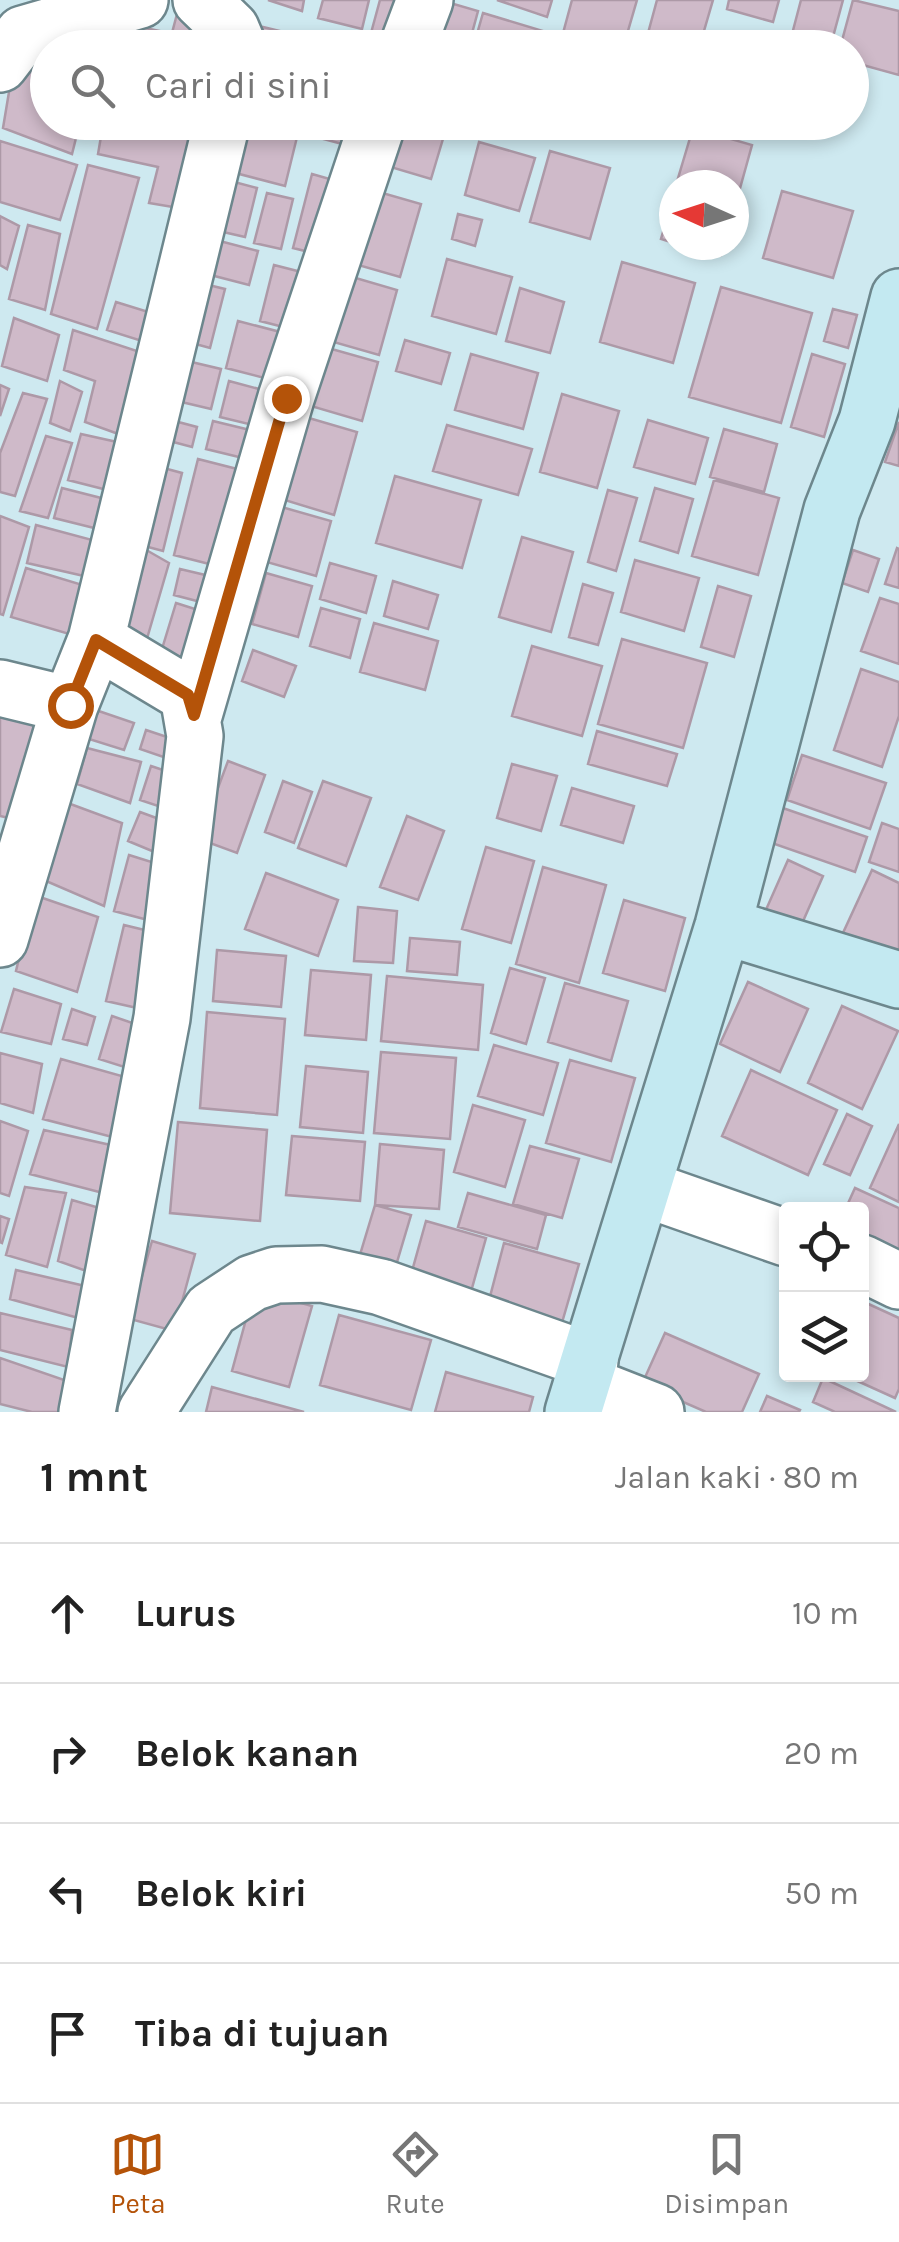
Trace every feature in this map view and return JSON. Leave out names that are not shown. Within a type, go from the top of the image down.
[{"type":"street","points":[[36,30],[140,0]]},
{"type":"street","points":[[201,0],[230,30]]},
{"type":"street","points":[[414,30],[425,0]]},
{"type":"street","points":[[0,939],[70,705],[96,640],[218,140]]},
{"type":"street","points":[[88,1412],[162,1018],[190,790],[194,715],[286,398],[372,140]]},
{"type":"street","points":[[581,1385],[723,926],[832,510],[883,419],[899,297]]},
{"type":"street","points":[[96,640],[188,695],[194,715]]},
{"type":"street","points":[[0,688],[70,705]]},
{"type":"street","points":[[723,926],[899,980]]},
{"type":"street","points":[[642,1188],[779,1236]]},
{"type":"street","points":[[869,1267],[899,1281]]},
{"type":"street","points":[[146,1412],[211,1310],[252,1283],[276,1275],[322,1274],[381,1288],[581,1385],[656,1412]]},
{"type":"building","points":[[268,0],[304,0],[302,11]]},
{"type":"building","points":[[323,0],[369,0],[362,29],[318,18]]},
{"type":"building","points":[[380,0],[413,0],[406,30],[372,30]]},
{"type":"building","points":[[440,0],[478,11],[473,30],[423,30]]},
{"type":"building","points":[[497,0],[552,0],[547,17]]},
{"type":"building","points":[[572,0],[637,0],[628,30],[564,30]]},
{"type":"building","points":[[657,0],[713,0],[704,30],[649,30]]},
{"type":"building","points":[[729,0],[779,0],[773,22],[727,9]]},
{"type":"building","points":[[801,0],[843,0],[835,30],[793,30]]},
{"type":"building","points":[[853,0],[899,11],[899,75],[869,67],[869,30],[845,30]]},
{"type":"building","points":[[483,13],[540,30],[478,30]]},
{"type":"building","points":[[177,14],[220,28],[219,30],[173,30]]},
{"type":"building","points":[[126,24],[155,30],[124,30]]},
{"type":"building","points":[[13,68],[30,70],[30,138],[3,128]]},
{"type":"building","points":[[35,140],[76,140],[72,154]]},
{"type":"building","points":[[100,140],[193,140],[185,209],[149,203],[158,167],[98,154]]},
{"type":"building","points":[[232,140],[296,140],[285,186],[224,170]]},
{"type":"building","points":[[327,140],[363,140],[361,149]]},
{"type":"building","points":[[384,140],[443,140],[431,179],[377,163]]},
{"type":"building","points":[[689,140],[735,140],[752,145],[745,170],[680,170]]},
{"type":"building","points":[[0,141],[77,165],[60,220],[0,202]]},
{"type":"building","points":[[479,142],[535,158],[519,211],[465,195]]},
{"type":"building","points":[[550,151],[610,168],[590,239],[530,222]]},
{"type":"building","points":[[88,165],[139,178],[97,329],[51,314]]},
{"type":"building","points":[[312,174],[344,183],[325,256],[293,248]]},
{"type":"building","points":[[223,179],[257,188],[245,237],[210,229]]},
{"type":"building","points":[[365,188],[421,204],[400,277],[344,261]]},
{"type":"building","points":[[782,191],[853,211],[833,278],[763,258]]},
{"type":"building","points":[[267,193],[293,199],[281,249],[254,243]]},
{"type":"building","points":[[458,214],[482,220],[475,246],[452,239]]},
{"type":"building","points":[[0,216],[19,226],[7,269],[0,265]]},
{"type":"building","points":[[28,225],[60,234],[45,310],[9,299]]},
{"type":"building","points":[[212,239],[258,251],[249,285],[203,273]]},
{"type":"building","points":[[447,259],[512,277],[496,334],[432,316]]},
{"type":"building","points":[[622,262],[695,283],[673,363],[600,342]]},
{"type":"building","points":[[274,265],[313,275],[299,331],[260,321]]},
{"type":"building","points":[[342,274],[397,290],[379,355],[323,339]]},
{"type":"building","points":[[196,282],[225,289],[210,348],[181,340]]},
{"type":"building","points":[[721,287],[812,313],[781,423],[689,397]]},
{"type":"building","points":[[520,288],[564,302],[550,353],[506,341]]},
{"type":"building","points":[[116,302],[155,314],[145,342],[107,330]]},
{"type":"building","points":[[833,309],[857,315],[848,348],[824,341]]},
{"type":"building","points":[[14,318],[59,335],[47,381],[2,366]]},
{"type":"building","points":[[238,321],[288,334],[276,381],[226,368]]},
{"type":"building","points":[[73,330],[146,354],[124,436],[85,422],[95,381],[64,370]]},
{"type":"building","points":[[405,340],[450,353],[441,384],[396,371]]},
{"type":"building","points":[[321,346],[378,362],[362,421],[304,404]]},
{"type":"building","points":[[471,354],[538,373],[523,429],[455,410]]},
{"type":"building","points":[[812,354],[845,364],[824,437],[791,427]]},
{"type":"building","points":[[183,360],[221,369],[211,409],[173,400]]},
{"type":"building","points":[[60,381],[82,392],[70,431],[50,423]]},
{"type":"building","points":[[229,381],[274,393],[265,428],[220,417]]},
{"type":"building","points":[[0,385],[9,389],[0,416]]},
{"type":"building","points":[[23,393],[47,399],[15,496],[0,492],[0,453]]},
{"type":"building","points":[[562,394],[619,411],[597,488],[540,472]]},
{"type":"building","points":[[302,416],[357,432],[334,515],[278,498]]},
{"type":"building","points":[[167,419],[197,427],[192,447],[162,439]]},
{"type":"building","points":[[648,420],[708,438],[695,484],[634,467]]},
{"type":"building","points":[[213,421],[254,431],[247,459],[206,449]]},
{"type":"building","points":[[899,422],[899,466],[885,462]]},
{"type":"building","points":[[447,425],[532,449],[518,495],[433,471]]},
{"type":"building","points":[[724,429],[777,444],[764,492],[710,477]]},
{"type":"building","points":[[81,434],[126,444],[111,491],[68,480]]},
{"type":"building","points":[[46,436],[72,443],[48,518],[20,511]]},
{"type":"building","points":[[198,459],[241,470],[217,566],[174,555]]},
{"type":"building","points":[[156,466],[182,473],[163,551],[137,544]]},
{"type":"building","points":[[395,476],[481,500],[462,568],[376,543]]},
{"type":"building","points":[[714,480],[779,498],[758,575],[692,556]]},
{"type":"building","points":[[62,488],[109,500],[102,530],[54,518]]},
{"type":"building","points":[[655,488],[693,499],[678,553],[640,541]]},
{"type":"building","points":[[608,490],[637,498],[616,571],[588,562]]},
{"type":"building","points":[[278,506],[331,521],[316,576],[263,561]]},
{"type":"building","points":[[0,516],[29,527],[3,615],[0,614]]},
{"type":"building","points":[[36,525],[96,541],[84,576],[27,563]]},
{"type":"building","points":[[522,537],[573,552],[551,632],[499,617]]},
{"type":"building","points":[[134,543],[169,563],[146,642],[110,630]]},
{"type":"building","points":[[899,549],[899,588],[885,584]]},
{"type":"building","points":[[853,550],[879,559],[868,592],[842,583]]},
{"type":"building","points":[[635,560],[699,578],[684,631],[621,612]]},
{"type":"building","points":[[330,563],[376,576],[366,613],[320,599]]},
{"type":"building","points":[[26,568],[86,586],[76,636],[11,617]]},
{"type":"building","points":[[180,569],[218,578],[212,605],[174,595]]},
{"type":"building","points":[[266,573],[312,586],[298,637],[252,624]]},
{"type":"building","points":[[393,581],[438,595],[428,629],[384,616]]},
{"type":"building","points":[[583,584],[613,593],[598,645],[569,637]]},
{"type":"building","points":[[718,586],[751,596],[734,657],[701,647]]},
{"type":"building","points":[[880,598],[899,604],[899,664],[861,651]]},
{"type":"building","points":[[176,603],[214,615],[193,684],[155,672]]},
{"type":"building","points":[[321,608],[360,619],[350,658],[310,646]]},
{"type":"building","points":[[374,623],[438,641],[425,690],[360,672]]},
{"type":"building","points":[[622,639],[707,663],[683,748],[598,724]]},
{"type":"building","points":[[532,646],[602,666],[582,736],[512,716]]},
{"type":"building","points":[[253,650],[296,666],[284,697],[242,681]]},
{"type":"building","points":[[861,669],[899,682],[899,716],[882,767],[834,750]]},
{"type":"building","points":[[0,701],[44,710],[13,819],[0,816]]},
{"type":"building","points":[[81,705],[134,723],[124,750],[73,734]]},
{"type":"building","points":[[146,730],[188,744],[181,763],[140,749]]},
{"type":"building","points":[[597,731],[677,754],[667,786],[588,764]]},
{"type":"building","points":[[87,748],[141,762],[130,803],[77,784]]},
{"type":"building","points":[[802,755],[886,783],[870,829],[787,800]]},
{"type":"building","points":[[228,761],[265,775],[237,853],[199,839]]},
{"type":"building","points":[[512,764],[557,776],[541,831],[497,818]]},
{"type":"building","points":[[151,766],[187,778],[176,812],[140,800]]},
{"type":"building","points":[[283,781],[312,792],[294,843],[265,832]]},
{"type":"building","points":[[323,781],[371,798],[346,866],[298,848]]},
{"type":"building","points":[[572,788],[634,806],[623,843],[561,825]]},
{"type":"building","points":[[65,802],[122,823],[104,906],[46,881]]},
{"type":"building","points":[[777,806],[867,837],[855,872],[766,841]]},
{"type":"building","points":[[140,812],[181,827],[169,858],[128,841]]},
{"type":"building","points":[[407,816],[444,831],[418,900],[380,887]]},
{"type":"building","points":[[882,823],[899,829],[899,872],[869,862]]},
{"type":"building","points":[[486,847],[534,861],[511,943],[462,929]]},
{"type":"building","points":[[129,855],[174,869],[159,923],[114,911]]},
{"type":"building","points":[[788,860],[823,876],[796,937],[761,921]]},
{"type":"building","points":[[543,867],[606,885],[579,983],[516,964]]},
{"type":"building","points":[[872,870],[899,883],[899,974],[837,946]]},
{"type":"building","points":[[266,873],[338,900],[318,956],[245,929]]},
{"type":"building","points":[[34,895],[98,917],[77,992],[16,971]]},
{"type":"building","points":[[624,900],[685,918],[665,991],[603,973]]},
{"type":"building","points":[[358,907],[397,911],[393,963],[354,961]]},
{"type":"building","points":[[124,925],[165,935],[146,1010],[106,1001]]},
{"type":"building","points":[[410,938],[460,942],[457,975],[407,971]]},
{"type":"building","points":[[217,950],[286,956],[281,1007],[213,1001]]},
{"type":"building","points":[[510,968],[545,978],[526,1044],[491,1033]]},
{"type":"building","points":[[311,970],[371,975],[366,1040],[305,1035]]},
{"type":"building","points":[[387,976],[483,985],[478,1050],[381,1041]]},
{"type":"building","points":[[748,982],[808,1009],[780,1072],[720,1044]]},
{"type":"building","points":[[565,983],[628,1001],[611,1061],[548,1042]]},
{"type":"building","points":[[14,989],[61,1004],[51,1044],[1,1032]]},
{"type":"building","points":[[842,1006],[898,1031],[862,1109],[808,1083]]},
{"type":"building","points":[[72,1009],[95,1017],[87,1045],[63,1039]]},
{"type":"building","points":[[207,1012],[285,1019],[277,1115],[200,1108]]},
{"type":"building","points":[[112,1016],[150,1029],[137,1071],[99,1059]]},
{"type":"building","points":[[494,1045],[558,1063],[543,1115],[478,1096]]},
{"type":"building","points":[[381,1052],[456,1058],[450,1139],[374,1133]]},
{"type":"building","points":[[0,1053],[42,1064],[33,1113],[0,1103]]},
{"type":"building","points":[[61,1059],[136,1080],[120,1139],[43,1119]]},
{"type":"building","points":[[570,1060],[635,1078],[611,1162],[546,1143]]},
{"type":"building","points":[[306,1066],[368,1072],[363,1133],[300,1127]]},
{"type":"building","points":[[751,1070],[837,1110],[808,1175],[722,1136]]},
{"type":"building","points":[[473,1105],[525,1120],[505,1187],[454,1172]]},
{"type":"building","points":[[847,1114],[872,1126],[850,1175],[824,1164]]},
{"type":"building","points":[[0,1121],[28,1131],[9,1196],[0,1193]]},
{"type":"building","points":[[178,1122],[267,1130],[260,1221],[170,1213]]},
{"type":"building","points":[[899,1124],[899,1202],[870,1188]]},
{"type":"building","points":[[44,1130],[115,1146],[103,1193],[30,1174]]},
{"type":"building","points":[[292,1136],[365,1142],[360,1201],[286,1195]]},
{"type":"building","points":[[380,1144],[444,1150],[439,1209],[375,1205]]},
{"type":"building","points":[[530,1146],[579,1159],[562,1218],[513,1204]]},
{"type":"building","points":[[25,1187],[66,1193],[47,1267],[6,1255]]},
{"type":"building","points":[[855,1188],[899,1208],[899,1258],[869,1255],[869,1202],[849,1202]]},
{"type":"building","points":[[468,1193],[546,1215],[537,1249],[458,1227]]},
{"type":"building","points":[[72,1200],[110,1211],[92,1273],[58,1261]]},
{"type":"building","points":[[375,1205],[411,1215],[392,1279],[356,1268]]},
{"type":"building","points":[[0,1216],[9,1219],[2,1243],[0,1242]]},
{"type":"building","points":[[426,1221],[486,1238],[467,1306],[407,1289]]},
{"type":"building","points":[[152,1241],[195,1254],[174,1331],[130,1319]]},
{"type":"building","points":[[504,1243],[579,1264],[559,1333],[486,1312]]},
{"type":"building","points":[[16,1270],[98,1289],[89,1321],[10,1299]]},
{"type":"building","points":[[254,1290],[312,1306],[289,1387],[232,1371]]},
{"type":"building","points":[[869,1304],[899,1318],[899,1389],[895,1398],[860,1382],[869,1382]]},
{"type":"building","points":[[0,1313],[72,1330],[68,1367],[0,1350]]},
{"type":"building","points":[[339,1315],[431,1340],[411,1410],[320,1385]]},
{"type":"building","points":[[665,1333],[759,1374],[742,1412],[706,1412],[642,1384]]},
{"type":"building","points":[[0,1358],[70,1382],[62,1412],[32,1412],[0,1404]]},
{"type":"building","points":[[446,1372],[533,1397],[529,1412],[435,1412]]},
{"type":"building","points":[[821,1382],[832,1382],[896,1412],[835,1412],[813,1402]]},
{"type":"building","points":[[212,1387],[304,1412],[206,1412]]},
{"type":"building","points":[[767,1396],[800,1410],[760,1412]]},
{"type":"route","points":[[70,705],[96,640],[188,695],[194,715],[286,398]]}]
